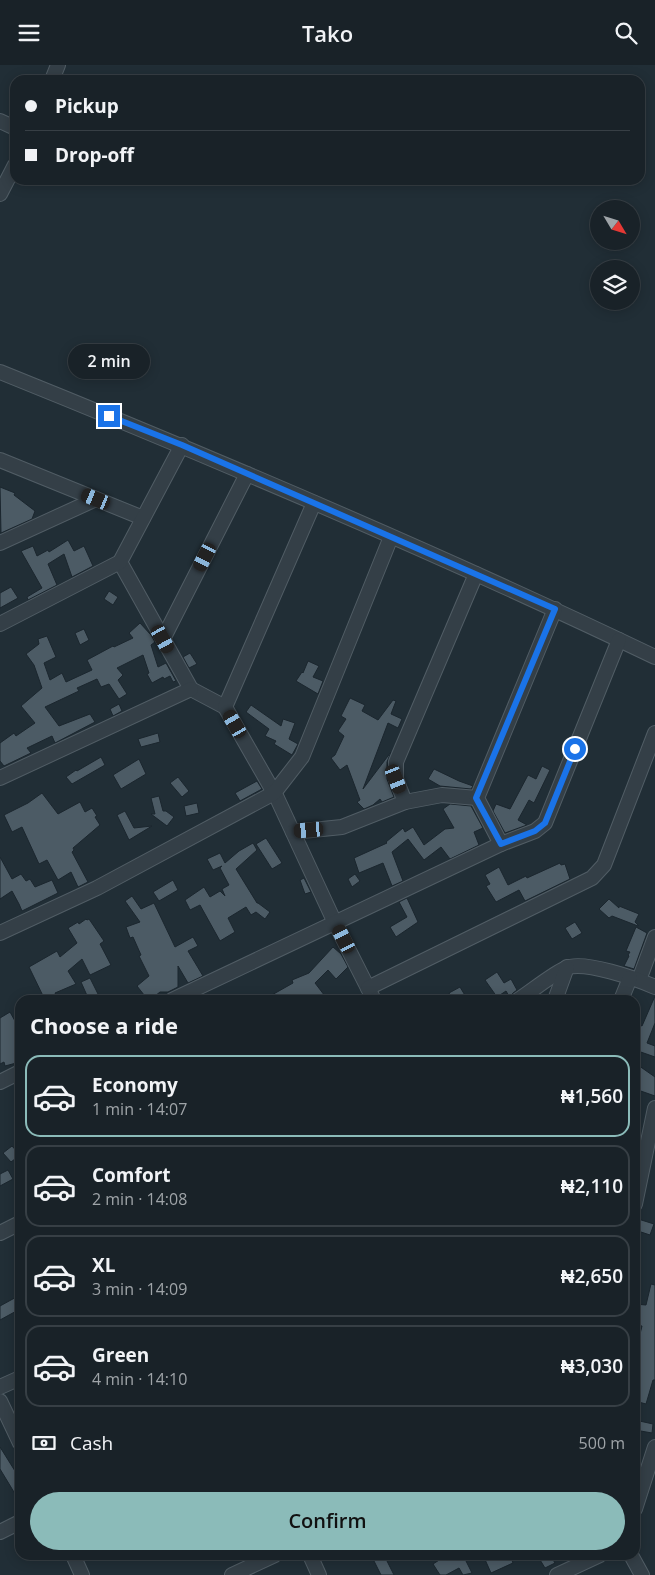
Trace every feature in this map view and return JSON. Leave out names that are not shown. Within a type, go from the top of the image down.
[{"type":"street","points":[[0,193],[10,174]]},
{"type":"street","points":[[0,372],[182,445],[476,573],[655,657]]},
{"type":"street","points":[[0,624],[120,562],[182,445]]},
{"type":"street","points":[[0,461],[143,519]]},
{"type":"street","points":[[163,639],[247,474]]},
{"type":"street","points":[[0,543],[96,499]]},
{"type":"street","points":[[225,707],[314,503]]},
{"type":"street","points":[[0,933],[97,887],[274,793],[302,757],[391,537]]},
{"type":"street","points":[[120,562],[191,689],[225,707],[274,793],[335,923],[371,994],[592,878],[604,865],[655,733]]},
{"type":"street","points":[[405,803],[396,779],[396,762],[476,573]]},
{"type":"street","points":[[476,798],[555,609]]},
{"type":"street","points":[[183,995],[501,844],[535,831],[545,823],[619,640]]},
{"type":"street","points":[[0,778],[191,689]]},
{"type":"street","points":[[293,831],[342,827],[405,803],[442,795],[476,798]]},
{"type":"street","points":[[476,798],[501,844]]},
{"type":"street","points":[[624,995],[655,937]]},
{"type":"street","points":[[526,995],[568,967],[588,966],[655,987]]},
{"type":"street","points":[[557,995],[568,967]]},
{"type":"street","points":[[0,1082],[15,1074]]},
{"type":"street","points":[[640,1180],[655,1108]]},
{"type":"street","points":[[0,1233],[15,1226]]},
{"type":"street","points":[[0,1387],[15,1380]]},
{"type":"street","points":[[0,1401],[15,1432]]},
{"type":"street","points":[[640,1494],[655,1447]]},
{"type":"street","points":[[0,1531],[15,1524]]},
{"type":"street","points":[[75,1560],[82,1575]]},
{"type":"street","points":[[232,1575],[264,1560]]},
{"type":"street","points":[[312,1560],[319,1575]]},
{"type":"street","points":[[557,1575],[589,1560]]},
{"type":"street","points":[[634,1560],[642,1575]]},
{"type":"building","points":[[0,487],[15,493],[14,495],[35,511],[32,519],[1,533]]},
{"type":"building","points":[[68,540],[74,551],[84,546],[93,566],[72,577],[64,554],[48,564],[57,585],[28,600],[27,597],[42,588],[21,551],[33,546],[37,556],[48,550],[49,552]]},
{"type":"building","points":[[11,587],[18,598],[0,608],[0,593]]},
{"type":"building","points":[[109,591],[118,597],[113,605],[104,599]]},
{"type":"building","points":[[140,623],[155,642],[151,645],[158,667],[166,663],[176,681],[173,682],[170,676],[164,679],[163,677],[152,683],[147,674],[149,673],[143,655],[117,668],[123,675],[118,680],[127,694],[119,699],[109,684],[101,687],[97,679],[77,688],[79,691],[45,707],[59,726],[90,714],[95,722],[55,743],[52,736],[27,748],[31,753],[4,766],[0,761],[0,743],[14,733],[16,736],[35,723],[21,706],[42,688],[34,665],[26,654],[39,644],[38,639],[47,636],[56,657],[44,663],[50,680],[62,673],[66,682],[92,670],[87,660],[133,638],[129,633]]},
{"type":"building","points":[[84,629],[89,640],[80,645],[75,633]]},
{"type":"building","points":[[190,653],[197,664],[189,668],[183,657]]},
{"type":"building","points":[[308,661],[319,666],[313,677],[323,681],[318,694],[296,681],[303,673]]},
{"type":"building","points":[[350,698],[365,705],[362,711],[378,720],[393,700],[396,701],[391,714],[402,719],[398,728],[388,723],[363,789],[391,752],[387,762],[387,779],[394,797],[382,802],[380,799],[364,809],[357,802],[360,800],[347,765],[340,770],[331,758],[335,755],[344,736],[338,731],[346,719],[341,716]]},
{"type":"building","points":[[119,704],[122,711],[113,716],[110,709]]},
{"type":"building","points":[[251,705],[281,726],[283,719],[295,723],[289,739],[298,744],[292,755],[274,744],[276,741],[265,736],[269,729],[246,712]]},
{"type":"building","points":[[158,733],[160,742],[141,747],[138,739]]},
{"type":"building","points":[[101,757],[105,765],[72,784],[66,777],[76,770]]},
{"type":"building","points":[[139,759],[146,774],[121,789],[113,775]]},
{"type":"building","points":[[542,766],[550,770],[534,803],[529,800],[518,820],[527,825],[505,833],[493,811],[496,804],[510,809],[528,775],[536,779]]},
{"type":"building","points":[[434,769],[473,786],[471,789],[440,786],[428,779]]},
{"type":"building","points":[[178,777],[189,791],[182,797],[170,783]]},
{"type":"building","points":[[257,781],[262,789],[240,801],[235,793]]},
{"type":"building","points":[[42,793],[58,814],[80,802],[85,812],[92,808],[97,816],[95,817],[100,825],[73,848],[72,852],[88,882],[78,887],[71,872],[58,880],[47,860],[39,864],[22,827],[12,832],[4,815],[28,803]]},
{"type":"building","points":[[159,796],[163,811],[174,817],[167,826],[151,814],[155,814],[151,798]]},
{"type":"building","points":[[197,803],[199,813],[186,816],[184,806]]},
{"type":"building","points":[[450,804],[471,806],[483,828],[474,832],[479,845],[450,859],[441,847],[424,860],[408,839],[392,852],[403,881],[392,886],[383,863],[359,873],[354,858],[387,843],[403,828],[405,832],[413,827],[424,845],[445,829],[454,828],[443,809]]},
{"type":"building","points":[[125,811],[134,828],[152,826],[129,840],[117,815]]},
{"type":"building","points":[[266,838],[282,863],[272,869],[256,844]]},
{"type":"building","points":[[253,843],[257,850],[236,869],[257,903],[270,912],[265,919],[256,912],[251,915],[246,907],[228,918],[235,932],[220,941],[200,905],[190,910],[185,900],[204,887],[210,897],[220,891],[225,896],[222,889],[229,885],[220,868],[222,866],[213,870],[207,859],[220,853],[225,863],[239,851]]},
{"type":"building","points":[[0,857],[12,879],[21,874],[26,881],[30,879],[35,887],[52,880],[58,893],[22,911],[12,891],[0,899]]},
{"type":"building","points":[[560,863],[561,865],[565,864],[570,879],[525,901],[519,890],[496,902],[486,886],[490,884],[485,875],[499,867],[508,885]]},
{"type":"building","points":[[355,874],[360,881],[352,887],[348,879]]},
{"type":"building","points":[[304,878],[311,892],[305,894],[300,880]]},
{"type":"building","points":[[173,880],[178,890],[159,901],[153,892]]},
{"type":"building","points":[[132,896],[141,909],[154,903],[175,947],[193,937],[198,946],[188,951],[203,976],[188,983],[178,966],[178,987],[168,992],[160,992],[156,995],[144,995],[137,986],[149,976],[139,956],[141,955],[133,937],[130,938],[126,927],[140,922],[125,901]]},
{"type":"building","points":[[407,898],[418,922],[396,937],[390,927],[407,917],[399,902]]},
{"type":"building","points":[[609,899],[619,908],[619,906],[639,914],[635,922],[638,926],[612,916],[609,918],[599,909]]},
{"type":"building","points":[[89,919],[104,941],[100,944],[111,965],[90,975],[82,959],[68,971],[76,984],[55,993],[56,995],[43,995],[29,967],[57,951],[60,957],[77,943],[68,928],[78,922],[79,924]]},
{"type":"building","points":[[575,922],[582,933],[572,939],[565,928]]},
{"type":"building","points":[[636,927],[647,933],[634,969],[624,966],[630,952],[626,951]]},
{"type":"building","points":[[333,947],[341,954],[348,967],[336,979],[328,970],[315,983],[324,995],[272,995],[293,983],[292,980],[309,973]]},
{"type":"building","points":[[497,972],[504,983],[511,979],[517,990],[512,995],[508,995],[506,991],[500,995],[496,995],[485,980]]},
{"type":"building","points":[[90,978],[98,995],[87,995],[81,982]]},
{"type":"building","points":[[460,987],[465,995],[450,995],[449,993]]},
{"type":"building","points":[[655,996],[655,1023],[647,1043],[655,1046],[655,1057],[640,1052],[640,1025],[642,1026]]},
{"type":"building","points":[[10,1012],[15,1021],[15,1063],[5,1066],[4,1062],[0,1064],[0,1018]]},
{"type":"building","points":[[640,1066],[655,1077],[655,1096],[640,1091]]},
{"type":"building","points":[[12,1146],[15,1149],[15,1159],[11,1162],[3,1153]]},
{"type":"building","points":[[8,1170],[13,1179],[0,1186],[0,1174]]},
{"type":"building","points":[[640,1220],[654,1224],[650,1235],[640,1232]]},
{"type":"building","points":[[651,1284],[655,1285],[655,1380],[653,1380],[646,1404],[640,1402],[640,1334],[642,1326],[640,1326],[640,1304],[646,1305]]},
{"type":"building","points":[[15,1298],[15,1312],[0,1320],[0,1306]]},
{"type":"building","points":[[640,1421],[653,1424],[652,1433],[640,1431]]},
{"type":"building","points":[[0,1447],[15,1471],[15,1494],[0,1469]]},
{"type":"building","points":[[374,1560],[386,1560],[394,1575],[381,1575]]},
{"type":"building","points":[[439,1560],[466,1560],[472,1573],[463,1575],[459,1568],[446,1575],[440,1575],[433,1564]]},
{"type":"building","points":[[485,1560],[512,1560],[513,1563],[491,1573]]},
{"type":"building","points":[[540,1560],[553,1560],[555,1563],[545,1568]]},
{"type":"route","points":[[109,416],[182,445],[555,609],[476,798],[501,844],[535,831],[545,823],[575,749]]}]
